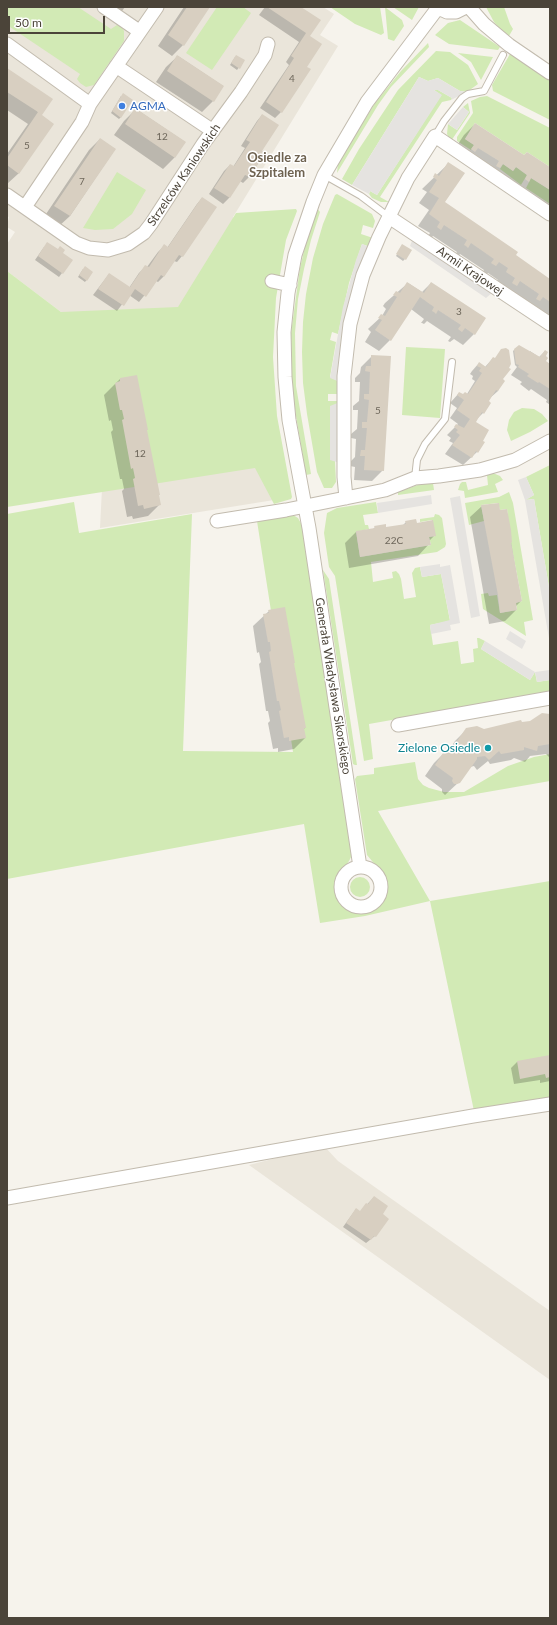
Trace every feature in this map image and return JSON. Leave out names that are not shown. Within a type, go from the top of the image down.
[{"type":"street","points":[[104,7],[139,31]]},
{"type":"street","points":[[24,207],[82,122],[90,104],[157,7]]},
{"type":"street","points":[[436,8],[447,12],[456,12],[466,7]]},
{"type":"street","points":[[469,7],[484,24],[509,45],[550,73]]},
{"type":"street","name":"Generała Władysława Sikorskiego","points":[[360,867],[306,506],[289,420],[284,332],[295,255],[324,175],[367,102],[436,8]]},
{"type":"street","points":[[7,44],[90,104]]},
{"type":"street","name":"Strzelców Kaniowskich","points":[[7,196],[76,243],[88,248],[108,250],[119,248],[137,238],[151,224],[249,80],[264,56],[268,44]]},
{"type":"street","points":[[116,66],[213,131]]},
{"type":"street","points":[[346,498],[344,477],[344,376],[350,324],[363,275],[379,237],[408,178],[435,136],[550,214]]},
{"type":"street","name":"Armii Krajowej","points":[[389,217],[550,324]]},
{"type":"street","points":[[272,281],[290,285]]},
{"type":"street","points":[[217,521],[306,506],[385,490],[415,478],[474,471],[498,466],[515,460],[550,440]]},
{"type":"street","points":[[398,725],[550,698]]},
{"type":"street","points":[[7,1198],[466,1117],[550,1104]]},
{"type":"lane","points":[[435,136],[444,121],[462,98],[468,94],[484,91],[503,54]]},
{"type":"lane","points":[[324,175],[361,196],[389,217]]},
{"type":"lane","points":[[415,478],[417,460],[425,444],[445,419],[452,362]]},
{"type":"shaded area","points":[[7,7],[323,7],[334,14],[320,35],[338,46],[233,217],[269,281],[274,500],[100,528],[106,409],[61,312],[7,271],[7,244],[15,232],[7,227],[9,217],[7,216]]},
{"type":"shaded area","points":[[419,77],[428,81],[438,78],[460,91],[467,92],[451,100],[452,98],[438,90],[434,90],[442,95],[377,195],[370,191],[369,194],[352,185]]},
{"type":"shaded area","points":[[463,107],[469,112],[457,130],[448,124]]},
{"type":"shaded area","points":[[413,238],[493,292],[486,298],[410,246]]},
{"type":"shaded area","points":[[362,244],[370,247],[340,382],[330,378],[343,307]]},
{"type":"shaded area","points":[[340,402],[340,463],[330,460],[330,406]]},
{"type":"shaded area","points":[[526,477],[534,495],[526,500],[534,499],[550,593],[550,644],[525,500],[518,480]]},
{"type":"shaded area","points":[[431,495],[432,504],[378,513],[377,503]]},
{"type":"shaded area","points":[[460,496],[480,616],[471,618],[450,498]]},
{"type":"shaded area","points":[[440,564],[440,567],[450,565],[460,623],[450,625],[451,630],[431,634],[430,625],[450,620],[441,574],[422,577],[420,567]]},
{"type":"shaded area","points":[[510,631],[526,641],[522,649],[506,639]]},
{"type":"shaded area","points":[[485,641],[535,672],[530,680],[481,649]]},
{"type":"shaded area","points":[[550,670],[550,680],[537,682],[535,672]]},
{"type":"shaded area","points":[[324,1146],[338,1161],[550,1311],[550,1380],[249,1165]]},
{"type":"green space","points":[[7,7],[78,7],[111,29],[117,25],[121,26],[124,31],[124,41],[94,85],[86,87],[77,79],[80,74],[7,25]]},
{"type":"green space","points":[[217,7],[243,7],[251,13],[212,70],[186,53]]},
{"type":"green space","points":[[330,7],[380,7],[384,33],[381,35],[355,24]]},
{"type":"green space","points":[[385,7],[402,20],[404,26],[394,41],[388,39]]},
{"type":"green space","points":[[393,7],[419,7],[412,20]]},
{"type":"green space","points":[[486,7],[504,7],[513,29],[509,36],[494,22]]},
{"type":"green space","points":[[460,20],[500,47],[498,50],[449,44],[435,35],[448,23]]},
{"type":"green space","points":[[428,43],[429,47],[391,87],[378,105],[337,173],[338,163],[375,103],[401,71]]},
{"type":"green space","points":[[436,51],[450,52],[468,65],[478,84],[467,92],[460,91],[438,78],[428,81],[419,77],[352,185],[342,179],[359,149],[398,90]]},
{"type":"green space","points":[[458,53],[493,57],[481,80],[471,62]]},
{"type":"green space","points":[[510,54],[550,81],[550,120],[493,91],[492,85]]},
{"type":"green space","points":[[434,90],[438,90],[452,98],[451,100],[442,102],[380,197],[389,202],[381,202],[372,198],[369,194],[370,191],[377,195],[441,95]]},
{"type":"green space","points":[[487,96],[550,128],[550,167],[527,152],[524,155],[475,123],[465,139],[474,145],[471,150],[457,141],[457,137],[473,113],[471,101]]},
{"type":"green space","points":[[468,103],[470,113],[451,141],[447,134],[448,124],[457,130],[469,112],[463,107]]},
{"type":"green space","points":[[503,164],[513,171],[516,167],[527,175],[521,185],[500,169]]},
{"type":"green space","points":[[117,172],[146,190],[132,214],[113,229],[95,230],[83,228]]},
{"type":"green space","points":[[531,178],[550,190],[550,204],[526,188]]},
{"type":"green space","points":[[337,194],[372,214],[375,221],[373,228],[363,225],[361,234],[373,238],[370,247],[362,244],[349,283],[338,334],[332,332],[330,340],[336,342],[330,377],[340,382],[340,394],[328,394],[328,401],[340,401],[330,459],[335,461],[336,482],[332,488],[324,488],[317,472],[303,383],[303,322],[306,294],[313,258],[323,224],[335,195]]},
{"type":"green space","points":[[317,208],[320,212],[304,269],[298,299],[295,333],[296,386],[311,474],[306,475],[292,387],[291,333],[300,268],[307,238]]},
{"type":"green space","points":[[296,209],[297,211],[286,240],[276,298],[273,357],[277,416],[292,497],[291,499],[274,504],[255,468],[7,507],[7,271],[61,312],[178,307],[236,213]]},
{"type":"green space","points":[[406,347],[445,349],[440,418],[402,415]]},
{"type":"green space","points":[[522,408],[534,409],[542,414],[548,421],[511,441],[507,430],[509,420],[514,412]]},
{"type":"green space","points":[[550,465],[550,593],[534,499],[525,500],[534,495],[526,477]]},
{"type":"green space","points":[[493,473],[500,476],[503,480],[495,484],[498,492],[465,498],[464,491],[458,490],[462,482],[466,482],[468,490],[488,485],[487,475]]},
{"type":"green space","points":[[426,482],[433,483],[434,490],[398,495],[398,492]]},
{"type":"green space","points":[[509,492],[513,503],[533,620],[524,622],[526,636],[483,609],[481,594],[488,593],[489,596],[497,595],[500,613],[517,610],[516,603],[522,601],[511,543],[507,509],[500,510],[498,503],[481,505],[484,521],[469,525],[465,503],[499,497]]},
{"type":"green space","points":[[74,502],[79,533],[192,514],[183,751],[293,752],[257,521],[293,515],[298,518],[303,527],[352,855],[338,877],[335,889],[340,901],[347,909],[359,913],[371,910],[379,905],[386,890],[382,873],[367,855],[355,779],[357,776],[374,774],[374,768],[415,762],[418,779],[423,785],[444,792],[464,792],[508,766],[534,757],[550,754],[550,781],[378,811],[430,901],[365,916],[320,923],[304,824],[7,879],[7,514]]},
{"type":"green space","points":[[376,502],[378,513],[363,515],[365,525],[368,525],[369,529],[356,532],[360,557],[431,545],[429,537],[435,536],[432,520],[420,522],[420,519],[434,517],[435,514],[442,518],[446,544],[445,547],[437,552],[371,562],[373,582],[393,578],[392,572],[396,571],[401,579],[404,599],[416,597],[412,573],[415,568],[420,567],[422,577],[441,574],[450,621],[430,625],[433,645],[458,641],[461,664],[474,662],[473,649],[478,648],[477,638],[479,638],[485,641],[481,649],[530,680],[535,672],[537,682],[550,680],[550,692],[369,724],[373,759],[364,761],[335,576],[329,567],[324,533],[327,513],[337,508]]},
{"type":"green space","points":[[323,570],[329,579],[357,765],[353,764]]},
{"type":"green space","points":[[360,877],[367,880],[370,887],[367,894],[360,897],[353,894],[350,887],[353,880]]},
{"type":"green space","points":[[550,881],[550,1100],[474,1111],[430,901]]},
{"type":"building","points":[[187,7],[210,7],[184,46],[168,35]]},
{"type":"building","points":[[267,7],[301,7],[321,20],[310,36],[322,44],[307,67],[311,69],[282,113],[266,102],[294,58],[291,56],[306,33]]},
{"type":"building","points":[[177,55],[224,86],[214,102],[167,71]]},
{"type":"building","points":[[236,55],[245,60],[240,69],[231,63]]},
{"type":"building","points":[[7,68],[53,99],[42,115],[54,124],[19,174],[7,165],[7,158],[38,112],[7,92]]},
{"type":"building","name":"AGMA","points":[[123,93],[133,100],[121,118],[112,111]]},
{"type":"building","points":[[135,108],[186,142],[175,158],[125,124]]},
{"type":"building","points":[[262,114],[279,125],[262,151],[265,153],[250,177],[245,175],[230,198],[214,188],[230,164],[234,166],[250,142],[246,140]]},
{"type":"building","points":[[475,123],[524,155],[527,152],[550,167],[550,190],[531,178],[529,182],[525,179],[527,175],[516,167],[513,171],[503,164],[500,168],[496,166],[499,161],[478,148],[475,152],[471,149],[474,145],[465,139]]},
{"type":"building","points":[[100,138],[116,149],[70,216],[54,206]]},
{"type":"building","points":[[448,162],[465,173],[445,202],[518,252],[516,255],[550,279],[550,302],[543,297],[540,301],[536,299],[539,294],[520,281],[517,286],[512,283],[515,278],[506,272],[508,268],[499,262],[496,266],[491,263],[494,259],[471,243],[468,248],[464,245],[467,240],[444,225],[441,230],[437,227],[440,222],[429,214],[439,198],[429,192],[437,180],[433,177],[435,173],[439,176]]},
{"type":"building","points":[[202,197],[217,207],[183,257],[179,255],[164,277],[161,275],[146,297],[135,289],[124,306],[98,289],[109,273],[130,287],[145,265],[149,267],[164,244],[168,247]]},
{"type":"building","points":[[47,242],[58,249],[60,246],[65,250],[63,253],[73,260],[63,274],[38,256]]},
{"type":"building","points":[[402,244],[412,250],[406,260],[396,254]]},
{"type":"building","points":[[85,266],[93,272],[87,281],[79,275]]},
{"type":"building","points":[[407,282],[424,293],[431,282],[486,318],[475,335],[465,328],[462,332],[458,329],[461,325],[438,310],[436,314],[432,311],[434,307],[420,297],[391,341],[375,330],[382,320],[378,318],[381,314],[385,316],[397,297],[393,295],[396,291],[400,293]]},
{"type":"building","points":[[519,345],[540,357],[545,350],[548,352],[546,356],[548,358],[546,361],[550,364],[550,389],[527,376],[529,374],[518,367],[519,365],[516,364],[514,349]]},
{"type":"building","points":[[506,348],[509,350],[511,364],[509,368],[511,369],[503,379],[505,381],[498,391],[496,390],[489,401],[491,403],[484,414],[482,412],[476,422],[489,430],[483,441],[485,442],[478,453],[476,451],[472,458],[452,445],[460,435],[456,432],[458,430],[454,427],[456,424],[464,428],[470,419],[457,410],[464,400],[457,395],[459,392],[463,394],[465,392],[468,394],[482,373],[479,371],[481,368],[477,366],[479,362],[486,367],[501,349]]},
{"type":"building","points":[[371,355],[391,356],[384,471],[364,470],[365,456],[360,456],[361,450],[365,450],[367,428],[362,428],[362,422],[367,422],[369,400],[364,399],[364,394],[369,394],[370,372],[365,371],[366,366],[371,366]]},
{"type":"building","points":[[137,375],[161,505],[144,509],[143,505],[138,506],[133,479],[135,478],[133,468],[131,469],[122,420],[124,419],[122,410],[120,410],[115,383],[120,381],[120,378]]},
{"type":"building","points":[[499,503],[500,510],[507,509],[511,530],[511,543],[522,601],[516,603],[517,610],[500,613],[481,505]]},
{"type":"building","points":[[416,519],[417,523],[433,520],[436,536],[429,537],[431,545],[360,557],[356,531],[375,528],[374,526],[386,524],[386,527],[406,524],[405,521]]},
{"type":"building","points":[[285,607],[306,728],[304,728],[306,738],[289,741],[289,737],[284,738],[279,711],[281,710],[279,701],[277,701],[269,652],[271,651],[270,642],[268,642],[263,614],[269,613],[268,610]]},
{"type":"building","name":"Zielone Osiedle","points":[[542,713],[550,714],[550,744],[538,746],[537,751],[524,747],[524,750],[501,754],[499,751],[489,760],[485,756],[477,757],[460,783],[457,784],[454,784],[452,781],[453,778],[435,765],[445,750],[449,753],[466,728],[477,726],[484,729],[521,720],[522,722],[530,721]]},
{"type":"building","points":[[550,1055],[550,1077],[546,1078],[545,1074],[520,1079],[517,1061]]},
{"type":"building","points":[[374,1196],[388,1206],[383,1214],[389,1219],[376,1237],[374,1236],[371,1240],[346,1223],[356,1208],[360,1211]]},
{"type":"place","name":"AGMA","points":[[122,106]]},
{"type":"place","name":"Zielone Osiedle","points":[[488,748]]},
{"type":"district","name":"Osiedle za Szpitalem","points":[[277,166]]}]
